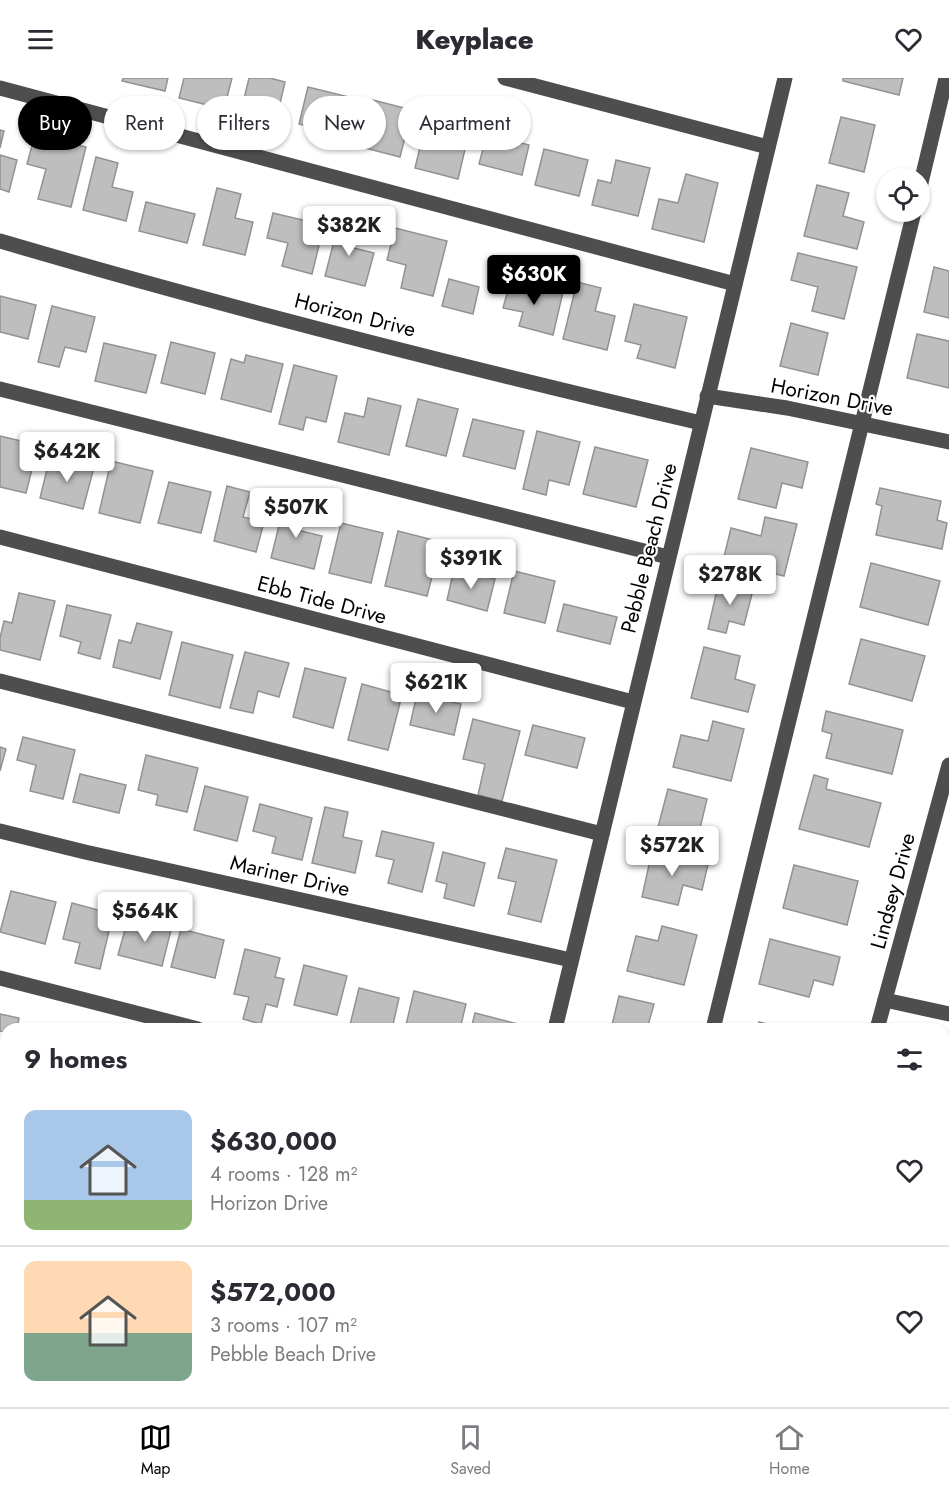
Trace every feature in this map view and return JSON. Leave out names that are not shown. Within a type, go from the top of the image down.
[{"type":"street","points":[[505,78],[768,147]]},
{"type":"street","name":"Pebble Beach Drive","points":[[556,1023],[785,78]]},
{"type":"street","points":[[925,168],[946,78]]},
{"type":"street","points":[[0,88],[735,284]]},
{"type":"street","points":[[714,1023],[912,222]]},
{"type":"street","name":"Horizon Drive","points":[[0,241],[143,282],[555,389],[700,423]]},
{"type":"street","points":[[0,389],[668,557]]},
{"type":"street","name":"Horizon Drive","points":[[707,396],[787,408],[949,442]]},
{"type":"street","name":"Ebb Tide Drive","points":[[0,537],[633,702]]},
{"type":"street","points":[[0,681],[602,834]]},
{"type":"street","name":"Lindsey Drive","points":[[879,1023],[949,765]]},
{"type":"street","name":"Mariner Drive","points":[[0,831],[571,960]]},
{"type":"street","points":[[0,978],[175,1023]]},
{"type":"street","points":[[885,1000],[949,1014]]},
{"type":"building","points":[[123,78],[168,78],[165,91],[122,81]]},
{"type":"building","points":[[184,78],[232,78],[227,96],[197,96],[197,102],[185,99],[185,96],[180,96]]},
{"type":"building","points":[[249,78],[270,78],[285,82],[282,96],[245,96]]},
{"type":"building","points":[[843,78],[903,78],[899,95],[843,81]]},
{"type":"building","points":[[308,87],[345,96],[306,96]]},
{"type":"building","points":[[386,103],[398,106],[398,150],[402,150],[400,157],[373,150],[386,150]]},
{"type":"building","points":[[303,108],[303,125],[299,124]]},
{"type":"building","points":[[841,117],[875,125],[864,172],[829,163]]},
{"type":"building","points":[[0,130],[4,131],[0,148]]},
{"type":"building","points":[[544,149],[588,160],[579,196],[535,185]]},
{"type":"building","points":[[31,150],[85,150],[71,207],[38,199],[46,169],[27,164]]},
{"type":"building","points":[[419,150],[465,150],[458,179],[415,168]]},
{"type":"building","points":[[483,150],[528,150],[522,175],[479,164]]},
{"type":"building","points":[[0,155],[17,160],[9,192],[0,189]]},
{"type":"building","points":[[96,157],[118,163],[112,187],[133,192],[126,221],[83,210]]},
{"type":"building","points":[[616,160],[650,168],[638,216],[592,205],[598,180],[611,183]]},
{"type":"building","points":[[686,174],[718,183],[704,242],[652,229],[659,199],[678,203]]},
{"type":"building","points":[[817,185],[849,193],[843,216],[864,222],[857,249],[804,236]]},
{"type":"building","points":[[217,188],[241,194],[235,218],[253,222],[245,255],[203,245]]},
{"type":"building","points":[[146,202],[195,214],[187,243],[139,231]]},
{"type":"building","points":[[273,213],[324,225],[312,274],[282,266],[288,243],[267,238]]},
{"type":"building","points":[[339,222],[359,227],[354,248],[374,253],[365,286],[325,276]]},
{"type":"building","points":[[395,228],[447,241],[433,296],[401,288],[406,265],[387,260]]},
{"type":"building","points":[[798,253],[857,267],[844,319],[812,311],[818,287],[791,280]]},
{"type":"building","points":[[934,267],[949,271],[949,318],[924,312]]},
{"type":"building","points":[[449,279],[479,287],[473,314],[442,306]]},
{"type":"building","points":[[511,279],[563,292],[553,335],[519,326],[523,312],[503,308]]},
{"type":"building","points":[[577,282],[601,288],[595,311],[615,316],[607,350],[563,339]]},
{"type":"building","points":[[0,296],[36,305],[28,339],[0,332]]},
{"type":"building","points":[[634,304],[687,317],[675,368],[637,358],[641,345],[625,341]]},
{"type":"building","points":[[52,306],[95,317],[86,352],[65,347],[59,367],[38,362]]},
{"type":"building","points":[[791,323],[828,333],[818,375],[780,366]]},
{"type":"building","points":[[917,334],[949,341],[949,388],[907,378]]},
{"type":"building","points":[[171,342],[215,353],[205,394],[161,383]]},
{"type":"building","points":[[104,343],[156,355],[146,393],[95,381]]},
{"type":"building","points":[[246,355],[283,364],[271,412],[221,399],[231,359],[244,363]]},
{"type":"building","points":[[294,365],[337,376],[326,422],[306,417],[303,430],[279,424]]},
{"type":"building","points":[[368,398],[401,406],[389,455],[338,442],[345,413],[364,417]]},
{"type":"building","points":[[418,399],[458,409],[446,456],[406,446]]},
{"type":"building","points":[[473,419],[524,431],[515,469],[463,456]]},
{"type":"building","points":[[537,431],[580,442],[569,485],[549,480],[546,495],[523,489]]},
{"type":"building","points":[[0,436],[38,445],[26,493],[0,487]]},
{"type":"building","points":[[595,447],[648,460],[636,507],[583,494]]},
{"type":"building","points":[[751,448],[808,462],[802,488],[782,483],[776,508],[738,499]]},
{"type":"building","points":[[50,457],[94,467],[83,509],[40,498]]},
{"type":"building","points":[[111,461],[153,471],[140,523],[99,513]]},
{"type":"building","points":[[169,482],[211,492],[201,533],[158,523]]},
{"type":"building","points":[[227,486],[250,492],[243,517],[264,522],[256,552],[214,541]]},
{"type":"building","points":[[880,488],[941,501],[937,520],[947,523],[942,549],[876,535],[882,506],[876,504]]},
{"type":"building","points":[[285,501],[307,507],[301,531],[322,536],[314,569],[271,558]]},
{"type":"building","points":[[765,517],[797,524],[784,576],[723,561],[731,528],[761,536]]},
{"type":"building","points":[[341,523],[383,533],[371,583],[329,573]]},
{"type":"building","points":[[398,531],[441,542],[427,596],[385,586]]},
{"type":"building","points":[[871,563],[940,581],[928,625],[860,607]]},
{"type":"building","points":[[454,569],[495,579],[487,611],[447,600]]},
{"type":"building","points":[[514,571],[555,581],[545,623],[504,613]]},
{"type":"building","points":[[719,581],[753,590],[744,625],[729,621],[726,633],[708,629]]},
{"type":"building","points":[[19,593],[55,601],[40,660],[0,650],[4,621],[12,623]]},
{"type":"building","points":[[564,604],[617,617],[610,644],[557,631]]},
{"type":"building","points":[[67,605],[111,615],[100,659],[78,653],[81,642],[60,636]]},
{"type":"building","points":[[137,623],[172,632],[160,679],[113,667],[119,640],[131,643]]},
{"type":"building","points":[[861,639],[925,656],[912,701],[849,684]]},
{"type":"building","points":[[182,642],[233,655],[220,708],[169,695]]},
{"type":"building","points":[[704,647],[740,656],[735,679],[755,685],[748,712],[691,698]]},
{"type":"building","points":[[245,652],[289,663],[279,697],[258,691],[253,713],[230,708]]},
{"type":"building","points":[[305,668],[346,678],[333,728],[293,717]]},
{"type":"building","points":[[362,684],[402,695],[388,750],[348,740]]},
{"type":"building","points":[[417,694],[461,704],[454,735],[410,725]]},
{"type":"building","points":[[826,711],[903,730],[892,774],[826,758],[832,734],[822,731]]},
{"type":"building","points":[[473,719],[520,731],[502,801],[478,795],[485,764],[463,759]]},
{"type":"building","points":[[713,721],[744,729],[731,781],[673,767],[681,735],[708,741]]},
{"type":"building","points":[[533,725],[585,738],[577,768],[525,755]]},
{"type":"building","points":[[23,737],[75,750],[63,799],[30,791],[36,765],[17,760]]},
{"type":"building","points":[[0,747],[6,749],[0,771]]},
{"type":"building","points":[[146,755],[198,768],[187,812],[156,805],[158,795],[138,790]]},
{"type":"building","points":[[80,774],[126,785],[119,813],[73,802]]},
{"type":"building","points":[[814,775],[828,779],[826,789],[881,803],[869,847],[799,829]]},
{"type":"building","points":[[205,786],[248,797],[237,841],[194,830]]},
{"type":"building","points":[[668,789],[707,799],[697,841],[657,831]]},
{"type":"building","points":[[260,804],[312,818],[302,860],[272,853],[276,837],[253,831]]},
{"type":"building","points":[[325,807],[348,812],[343,837],[362,841],[355,873],[312,863]]},
{"type":"building","points":[[382,831],[434,843],[422,892],[388,883],[394,860],[376,856]]},
{"type":"building","points":[[506,848],[557,860],[541,922],[508,914],[516,882],[498,878]]},
{"type":"building","points":[[652,851],[708,864],[702,890],[683,885],[678,905],[642,897]]},
{"type":"building","points":[[443,852],[485,863],[474,906],[444,898],[447,884],[436,881]]},
{"type":"building","points":[[794,865],[858,881],[847,925],[783,908]]},
{"type":"building","points":[[11,891],[56,902],[45,944],[0,932]]},
{"type":"building","points":[[72,903],[113,914],[100,969],[75,963],[80,943],[63,939]]},
{"type":"building","points":[[128,919],[171,930],[162,966],[118,955]]},
{"type":"building","points":[[662,926],[697,935],[684,985],[627,971],[636,936],[658,941]]},
{"type":"building","points":[[181,929],[224,940],[215,978],[171,967]]},
{"type":"building","points":[[770,939],[840,957],[833,985],[814,980],[809,997],[759,984]]},
{"type":"building","points":[[245,949],[280,958],[275,977],[284,979],[277,1007],[266,1004],[261,1023],[243,1019],[249,997],[234,994]]},
{"type":"building","points":[[304,965],[347,976],[337,1015],[294,1005]]},
{"type":"building","points":[[359,988],[399,998],[393,1023],[350,1023]]},
{"type":"building","points":[[414,991],[466,1004],[461,1023],[406,1023]]},
{"type":"building","points":[[619,996],[654,1004],[649,1023],[612,1023]]},
{"type":"building","points":[[475,1013],[514,1023],[472,1023]]},
{"type":"building","points":[[0,1014],[19,1018],[18,1023],[0,1023]]}]
